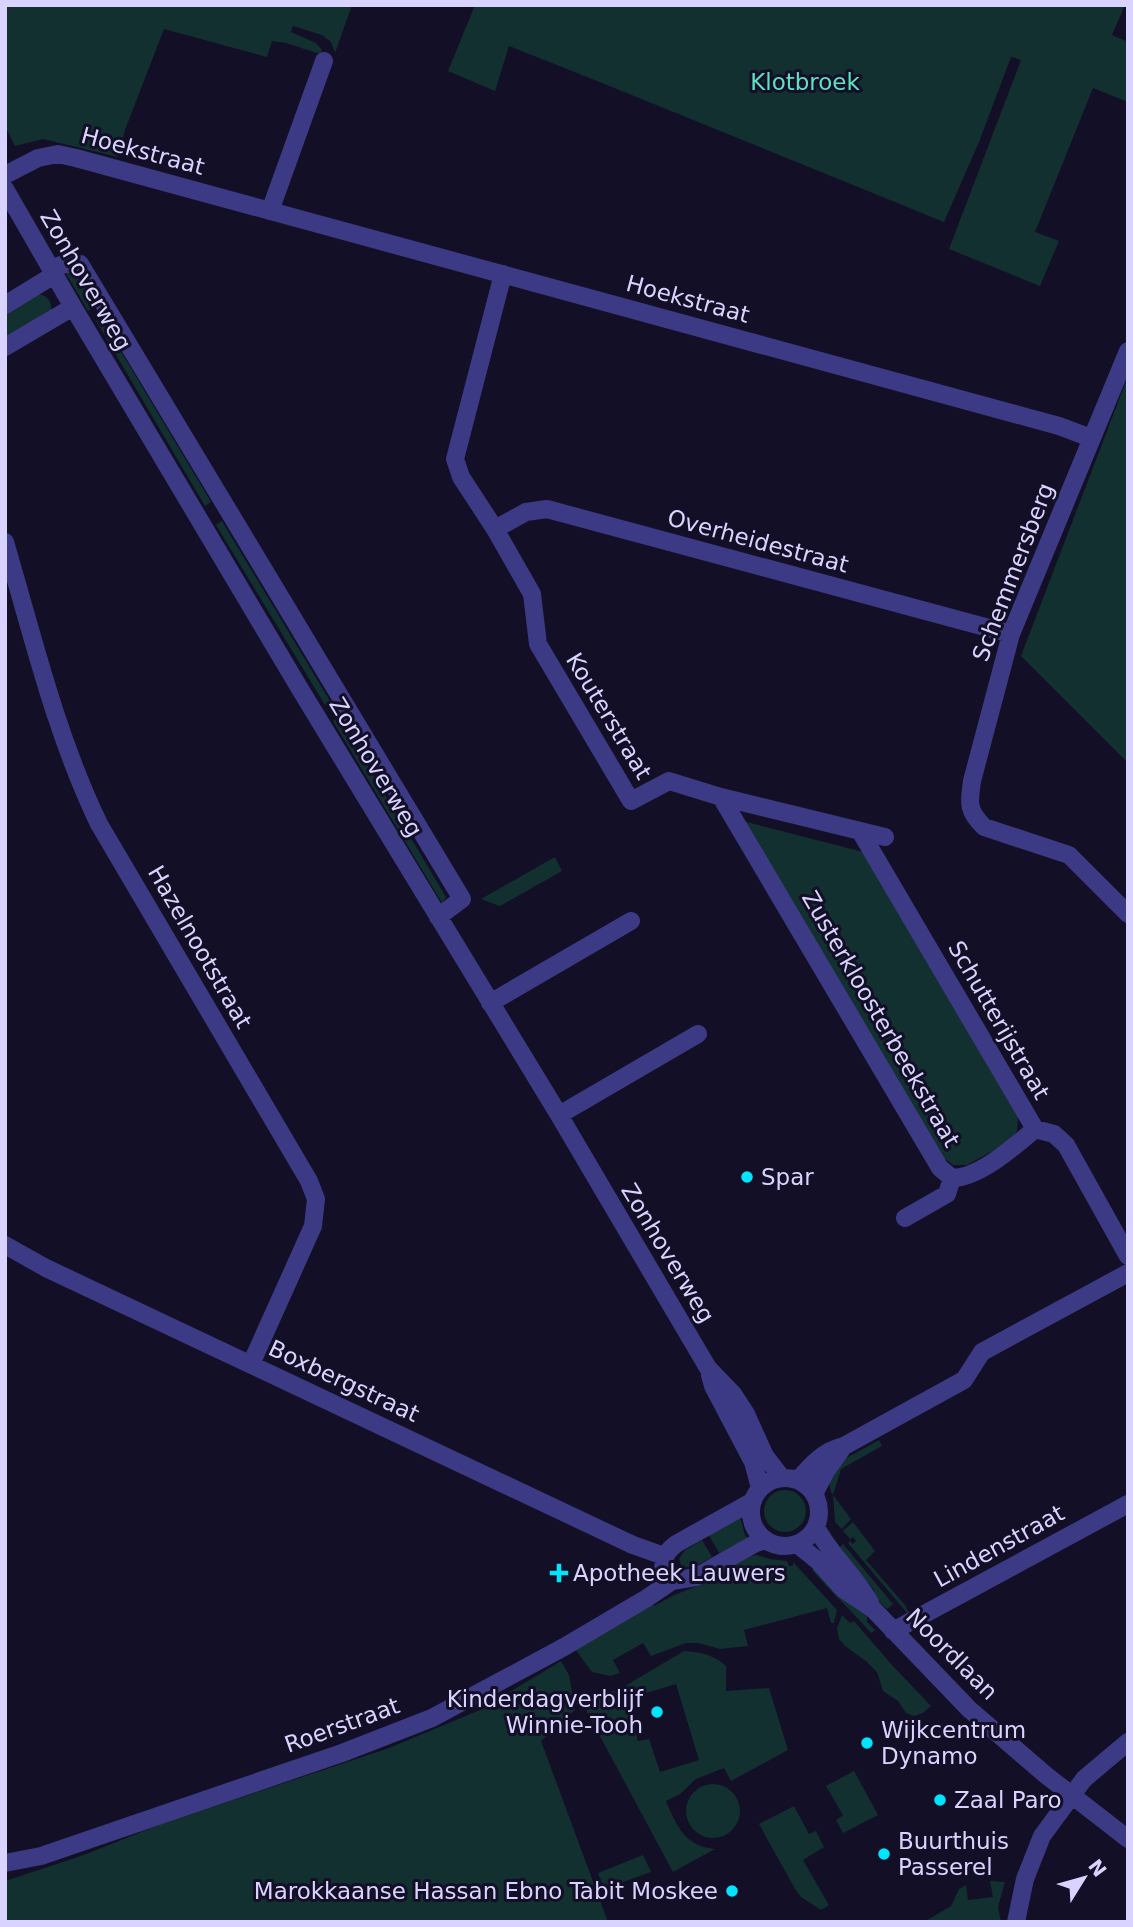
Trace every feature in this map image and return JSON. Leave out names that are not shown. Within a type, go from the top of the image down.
[{"type":"street","points":[[270,211],[324,61]]},
{"type":"street","name":"Hoekstraat","points":[[5,175],[38,158],[58,154],[1059,426],[1091,438]]},
{"type":"street","name":"Zonhoverweg","points":[[5,189],[317,718],[559,1115],[708,1368],[733,1394],[746,1414],[765,1456],[790,1479]]},
{"type":"street","points":[[5,305],[64,264],[80,264],[462,900],[438,917]]},
{"type":"street","points":[[495,529],[461,477],[455,459],[503,274]]},
{"type":"street","points":[[5,347],[73,307]]},
{"type":"street","name":"Schemmersberg","points":[[1128,351],[1011,634],[968,804],[974,817],[984,827],[1069,855],[1128,914]]},
{"type":"street","points":[[200,520],[225,505]]},
{"type":"street","name":"Overheidestraat","points":[[495,529],[526,512],[547,509],[1011,634]]},
{"type":"street","name":"Kouterstraat","points":[[495,529],[531,594],[538,644],[631,801],[669,781],[721,797],[885,837]]},
{"type":"street","name":"Hazelnootstraat","points":[[5,542],[67,750],[99,824],[309,1181],[316,1199],[313,1226],[251,1364]]},
{"type":"street","points":[[317,718],[343,703]]},
{"type":"street","name":"Zusterkloosterbeekstraat","points":[[721,797],[940,1168],[952,1178],[962,1178],[1003,1156],[1035,1129]]},
{"type":"street","name":"Schutterijstraat","points":[[860,831],[1035,1129],[1054,1134],[1066,1145],[1128,1256]]},
{"type":"street","points":[[490,1003],[631,921]]},
{"type":"street","points":[[559,1115],[698,1034]]},
{"type":"street","points":[[905,1218],[947,1194],[952,1178]]},
{"type":"street","name":"Boxbergstraat","points":[[5,1245],[46,1268],[633,1545],[664,1556]]},
{"type":"street","points":[[790,1479],[825,1453],[844,1446],[964,1380],[982,1352],[1128,1273]]},
{"type":"street","name":"Zonhoverweg","points":[[708,1368],[713,1386],[753,1462],[756,1494]]},
{"type":"street","points":[[766,1540],[696,1577],[672,1581],[663,1569],[664,1556],[676,1544],[756,1494],[770,1481],[790,1479],[807,1486],[814,1494],[844,1446]]},
{"type":"street","points":[[756,1494],[751,1512],[753,1523],[758,1533],[766,1540],[781,1546],[797,1544],[808,1537],[816,1527]]},
{"type":"street","name":"Noordlaan","points":[[814,1494],[819,1516],[816,1527],[829,1551],[893,1631],[969,1709],[1071,1796],[1128,1839]]},
{"type":"street","name":"Lindenstraat","points":[[893,1631],[1128,1504]]},
{"type":"street","name":"Noordlaan","points":[[797,1544],[818,1561],[843,1589],[873,1609]]},
{"type":"street","name":"Roerstraat","points":[[5,1863],[41,1856],[342,1753],[432,1718],[564,1647],[672,1581]]},
{"type":"street","points":[[1016,1922],[1025,1879],[1042,1836],[1084,1779],[1128,1742]]},
{"type":"green space","points":[[5,5],[352,5],[335,53],[331,42],[322,35],[293,26],[291,32],[316,43],[322,50],[320,54],[272,41],[267,57],[164,29],[125,130],[118,157],[43,139],[15,146],[5,126]]},
{"type":"green space","name":"Klotbroek","points":[[475,5],[1125,5],[1112,35],[1128,42],[1128,102],[1093,88],[1035,232],[1059,241],[1040,286],[949,249],[1021,60],[1011,57],[979,142],[944,222],[509,46],[495,91],[448,71]]},
{"type":"green space","points":[[64,270],[74,271],[95,307],[88,311]]},
{"type":"green space","points":[[37,294],[49,300],[51,314],[5,343],[5,312]]},
{"type":"green space","points":[[101,318],[211,502],[205,506],[96,321]]},
{"type":"green space","points":[[1128,376],[1128,763],[1021,656]]},
{"type":"green space","points":[[222,521],[330,701],[325,705],[216,525]]},
{"type":"green space","points":[[339,717],[446,897],[442,903],[333,721]]},
{"type":"green space","points":[[743,821],[863,852],[1018,1117],[1017,1131],[1009,1142],[967,1165],[953,1165],[939,1154]]},
{"type":"green space","points":[[555,857],[562,871],[500,906],[481,899]]},
{"type":"green space","points":[[879,1440],[882,1446],[841,1469],[833,1495],[829,1482],[843,1460]]},
{"type":"green space","points":[[785,1490],[800,1496],[806,1511],[800,1526],[785,1532],[770,1526],[764,1511],[770,1496]]},
{"type":"green space","points":[[833,1495],[851,1519],[842,1529],[835,1522]]},
{"type":"green space","points":[[739,1513],[745,1535],[751,1542],[722,1558],[707,1532]]},
{"type":"green space","points":[[853,1522],[875,1551],[866,1560],[909,1613],[848,1543],[850,1541],[853,1544],[856,1541],[843,1531]]},
{"type":"green space","points":[[702,1540],[712,1557],[694,1567],[682,1567],[679,1559],[684,1551]]},
{"type":"green space","points":[[843,1544],[893,1604],[887,1609],[874,1597],[874,1590],[854,1565],[847,1564],[836,1551]]},
{"type":"green space","points":[[757,1555],[787,1561],[789,1566],[793,1566],[793,1562],[837,1610],[834,1623],[831,1623],[827,1608],[744,1630],[748,1646],[720,1649],[686,1643],[651,1656],[643,1643],[613,1660],[620,1673],[610,1676],[592,1672],[575,1649],[652,1603],[654,1606],[705,1583]]},
{"type":"green space","points":[[816,1567],[867,1614],[867,1622],[875,1630],[871,1633],[812,1570]]},
{"type":"green space","points":[[842,1615],[850,1623],[854,1621],[931,1706],[914,1716],[906,1713],[898,1701],[883,1691],[877,1672],[839,1639],[837,1628]]},
{"type":"green space","points":[[684,1651],[707,1655],[726,1666],[726,1691],[769,1688],[788,1750],[731,1781],[724,1768],[696,1779],[680,1794],[666,1801],[683,1834],[696,1844],[715,1849],[673,1872],[587,1712],[586,1700],[620,1689]],"holes":[[[676,1684],[699,1760],[660,1772],[649,1739],[638,1741],[626,1699]]]},
{"type":"green space","points":[[561,1661],[569,1675],[575,1710],[541,1741],[608,1922],[5,1922],[5,1881],[81,1856],[159,1825],[389,1748],[480,1710]]},
{"type":"green space","points":[[854,1771],[878,1815],[843,1833],[836,1820],[843,1815],[826,1786]]},
{"type":"green space","points":[[713,1784],[732,1792],[740,1811],[732,1830],[713,1838],[694,1830],[686,1811],[694,1792]]},
{"type":"green space","points":[[794,1806],[809,1834],[816,1831],[824,1847],[803,1860],[829,1905],[821,1910],[801,1897],[795,1889],[759,1824]]},
{"type":"green space","points":[[643,1855],[651,1872],[604,1889],[598,1873]]},
{"type":"green space","points":[[990,1881],[1005,1882],[998,1907],[1001,1922],[924,1922],[951,1906],[959,1889],[966,1885],[968,1900],[993,1897]]},
{"type":"place","name":"Spar","points":[[747,1177]]},
{"type":"place","name":"Apotheek Lauwers","points":[[559,1573]]},
{"type":"place","name":"Kinderdagverblijf Winnie-Tooh","points":[[657,1712]]},
{"type":"place","name":"Wijkcentrum Dynamo","points":[[867,1743]]},
{"type":"place","name":"Zaal Paro","points":[[940,1800]]},
{"type":"place","name":"Buurthuis Passerel","points":[[884,1854]]},
{"type":"place","name":"Marokkaanse Hassan Ebno Tabit Moskee","points":[[732,1891]]}]
